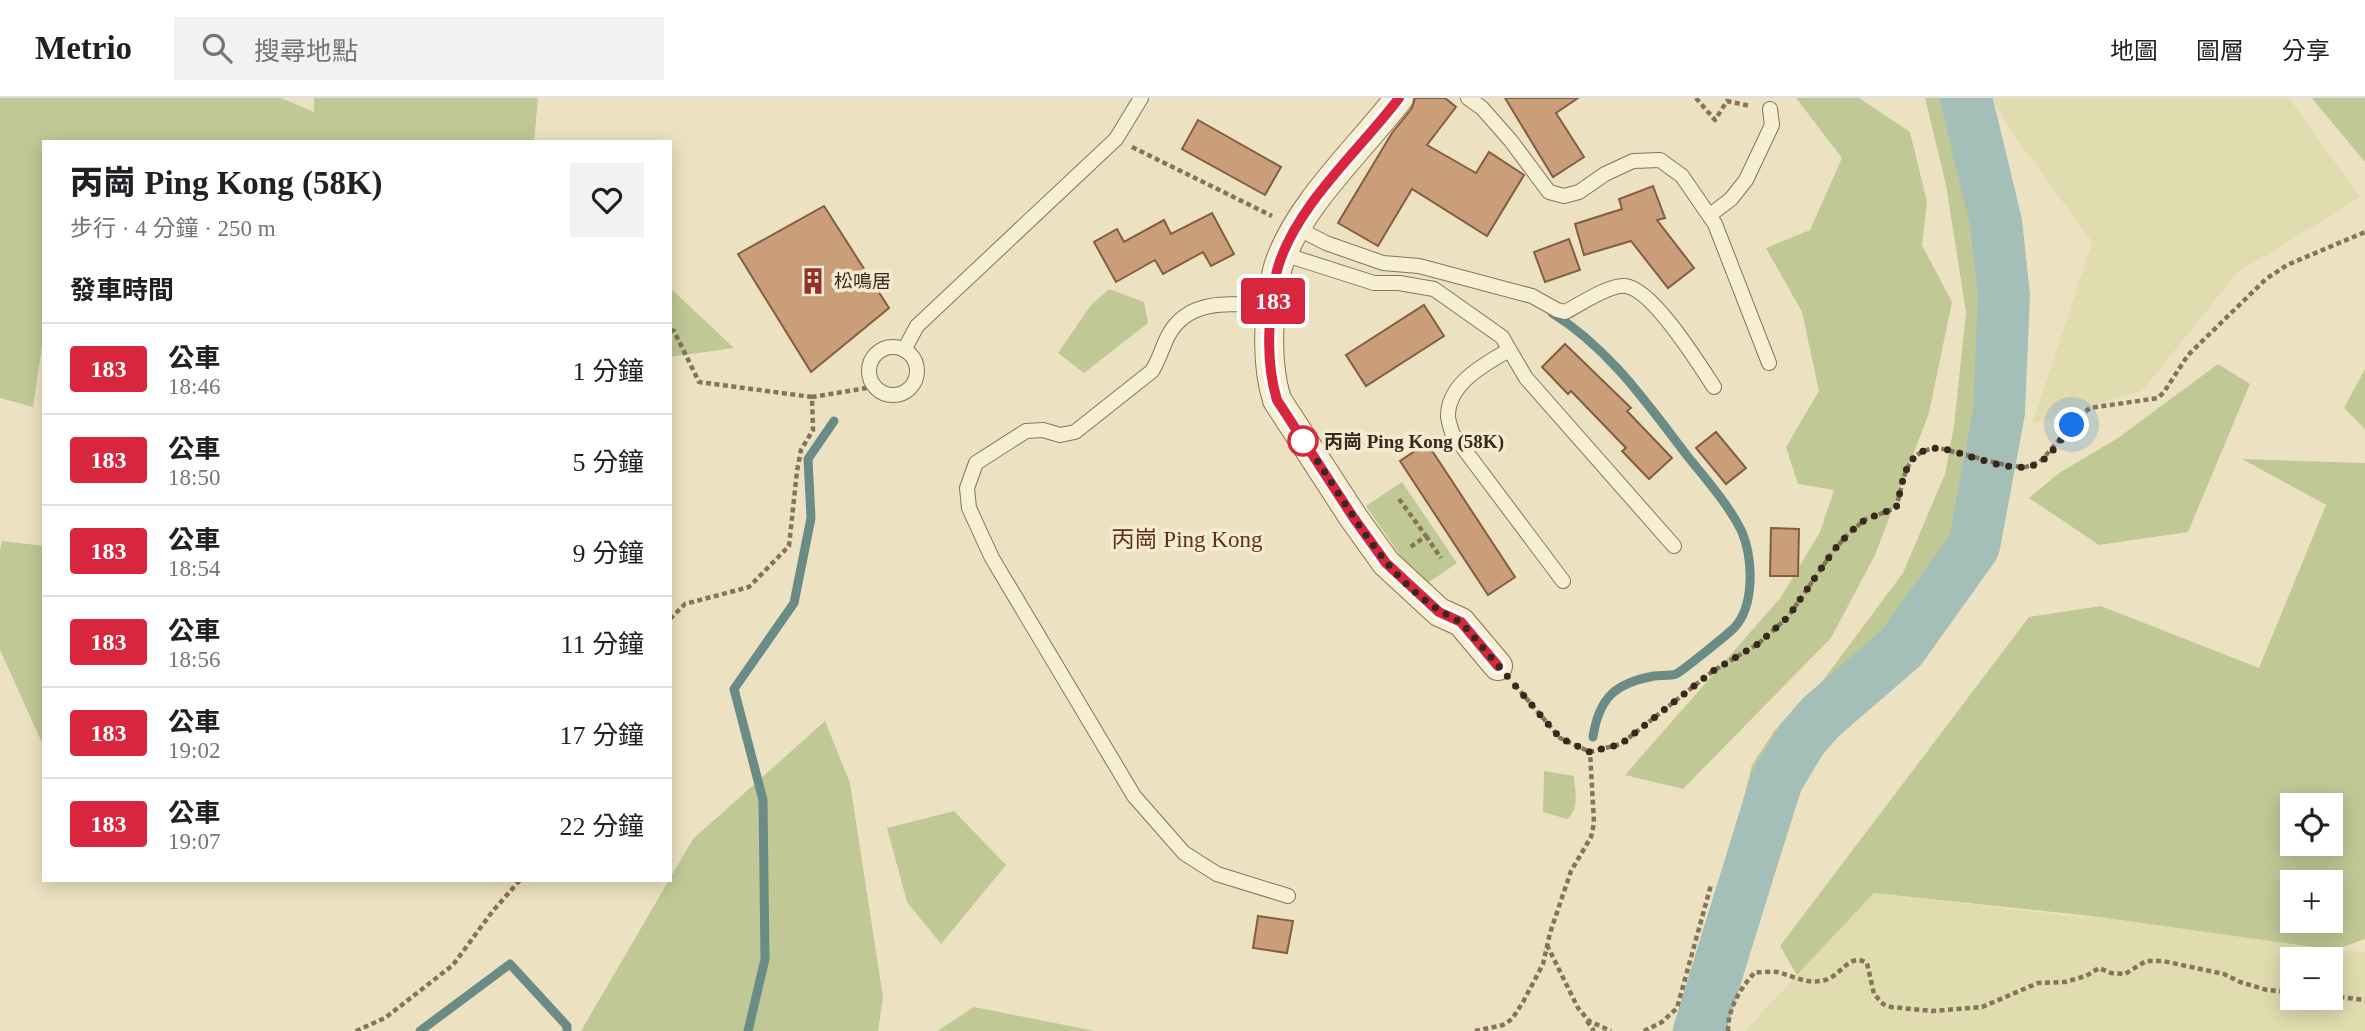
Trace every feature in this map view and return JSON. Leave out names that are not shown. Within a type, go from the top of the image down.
[{"type":"street","points":[[1399,98],[1325,187],[1283,254],[1278,269],[1269,331],[1270,372],[1277,400],[1386,563],[1439,612],[1461,622],[1498,666]]},
{"type":"lane","points":[[904,350],[917,326],[1116,139],[1141,98]]},
{"type":"lane","points":[[1468,98],[1482,108],[1511,141],[1549,192],[1564,196],[1579,192],[1605,174],[1633,161],[1660,160],[1682,176],[1710,215],[1769,363]]},
{"type":"lane","points":[[1710,215],[1731,199],[1745,180],[1772,125],[1770,109]]},
{"type":"lane","points":[[1297,228],[1325,243],[1383,262],[1419,266],[1532,296],[1565,312],[1623,285],[1636,289],[1665,317],[1714,387]]},
{"type":"lane","points":[[1283,254],[1374,283],[1399,283],[1434,289],[1502,337],[1526,378],[1674,545]]},
{"type":"lane","points":[[1272,307],[1224,303],[1207,305],[1191,313],[1177,323],[1168,336],[1152,371],[1075,432],[1060,435],[1043,430],[1026,431],[976,463],[967,488],[969,508],[992,558],[1134,796],[1184,853],[1217,874],[1288,895]]},
{"type":"lane","points":[[1509,350],[1464,380],[1451,402],[1448,417],[1452,433],[1563,582]]},
{"type":"path","points":[[1696,98],[1715,120],[1727,101],[1770,109]]},
{"type":"path","points":[[1116,139],[1297,228]]},
{"type":"path","points":[[1498,666],[1560,738],[1590,752],[1621,744],[1713,671],[1758,644],[1788,617],[1834,550],[1849,533],[1866,519],[1896,508],[1909,464],[1916,454],[1927,449],[1946,449],[2009,466],[2026,467],[2040,462],[2090,408],[2158,398],[2188,355],[2266,279],[2287,265],[2365,232]]},
{"type":"path","points":[[672,330],[699,382],[812,397],[867,388]]},
{"type":"path","points":[[672,617],[685,604],[749,587],[789,546],[801,450],[813,430],[812,397]]},
{"type":"path","points":[[1399,499],[1441,558]]},
{"type":"path","points":[[1386,563],[1426,536]]},
{"type":"path","points":[[1475,1031],[1503,1025],[1512,1019],[1524,1002],[1543,964],[1571,871],[1591,837],[1594,823],[1590,752]]},
{"type":"path","points":[[356,1031],[385,1018],[453,965],[518,882]]},
{"type":"path","points":[[1644,1031],[1662,1022],[1676,1008],[1711,885]]},
{"type":"path","points":[[1547,945],[1581,1012],[1594,1031]]},
{"type":"path","points":[[1728,1031],[1732,1006],[1755,972],[1776,972],[1811,982],[1828,980],[1853,960],[1860,959],[1867,962],[1874,994],[1884,1004],[1932,1012],[1982,1007],[2038,983],[2065,982],[2086,976],[2099,968],[2111,973],[2126,974],[2146,961],[2163,961],[2224,974],[2240,982],[2280,991]]},
{"type":"path","points":[[2343,997],[2365,1000]]},
{"type":"path","points":[[1581,1012],[1589,1021],[1611,1031]]},
{"type":"shaded area","points":[[1992,98],[2289,98],[2360,197],[2237,273],[2142,391],[2032,424],[2092,242],[2016,138]]},
{"type":"shaded area","points":[[1874,893],[2082,917],[2123,917],[2316,947],[2280,947],[2280,1010],[2343,1010],[2343,951],[2365,952],[2365,1031],[1745,1031]]},
{"type":"green space","points":[[0,98],[281,98],[314,112],[314,98],[538,98],[534,140],[42,140],[42,346],[33,407],[0,398]]},
{"type":"green space","points":[[1796,98],[1859,98],[1910,132],[1927,202],[1922,245],[1952,302],[1929,413],[1875,555],[1831,638],[1683,789],[1625,775],[1781,597],[1820,532],[1834,490],[1798,484],[1786,447],[1819,391],[1802,312],[1766,248],[1810,230],[1842,158]]},
{"type":"green space","points":[[1925,98],[1982,98],[2017,257],[2017,385],[2009,453],[1986,545],[1908,653],[1857,699],[1808,770],[1754,936],[1719,1031],[1672,1031],[1682,1015],[1728,861],[1752,765],[1775,730],[1818,687],[1903,573],[1945,474],[1954,426],[1966,312],[1946,185]]},
{"type":"green space","points":[[2312,98],[2365,98],[2365,162],[2315,102]]},
{"type":"green space","points":[[1109,289],[1144,302],[1148,323],[1084,373],[1058,353],[1091,305]]},
{"type":"green space","points":[[672,290],[734,348],[672,357]]},
{"type":"green space","points":[[2218,364],[2250,384],[2188,532],[2099,545],[2029,498],[2059,473],[2118,438]]},
{"type":"green space","points":[[2365,369],[2365,429],[2344,408]]},
{"type":"green space","points":[[2242,459],[2365,463],[2365,939],[2343,947],[2314,947],[2100,917],[1874,893],[1797,975],[1780,946],[2029,617],[2101,606],[2259,668],[2326,505]]},
{"type":"green space","points":[[1402,482],[1457,563],[1422,587],[1366,506]]},
{"type":"green space","points":[[2,541],[42,546],[42,743],[0,650]]},
{"type":"green space","points":[[825,721],[850,783],[883,997],[878,1031],[581,1031],[668,882],[672,882],[672,875],[693,839]]},
{"type":"green space","points":[[1544,771],[1574,776],[1575,805],[1567,819],[1543,812]]},
{"type":"green space","points":[[954,811],[1006,865],[941,944],[907,902],[887,828]]},
{"type":"green space","points":[[974,1007],[1095,1031],[937,1031]]},
{"type":"building","points":[[1415,98],[1445,98],[1456,107],[1427,145],[1476,173],[1489,152],[1524,175],[1487,236],[1412,189],[1378,246],[1338,223],[1392,133],[1412,108]]},
{"type":"building","points":[[1505,98],[1578,98],[1556,113],[1584,157],[1553,177]]},
{"type":"building","points":[[1198,120],[1281,167],[1265,195],[1182,149]]},
{"type":"building","points":[[1653,186],[1665,218],[1657,220],[1694,268],[1668,288],[1631,241],[1584,255],[1575,224],[1622,209],[1619,199]]},
{"type":"building","name":"松鳴居","points":[[824,206],[889,308],[811,372],[738,254]]},
{"type":"building","points":[[1212,213],[1234,254],[1211,266],[1203,252],[1163,274],[1155,260],[1116,282],[1094,242],[1117,229],[1124,242],[1164,220],[1171,234]]},
{"type":"building","points":[[1569,239],[1580,270],[1545,282],[1534,252]]},
{"type":"building","points":[[1424,305],[1444,336],[1366,386],[1346,355]]},
{"type":"building","points":[[1565,344],[1631,408],[1627,411],[1672,458],[1649,479],[1622,451],[1626,448],[1571,391],[1568,394],[1542,367]]},
{"type":"building","points":[[1716,432],[1746,468],[1726,484],[1696,448]]},
{"type":"building","points":[[1427,443],[1515,577],[1488,595],[1400,461]]},
{"type":"building","points":[[1771,528],[1799,529],[1798,576],[1770,576]]},
{"type":"building","points":[[1258,916],[1293,921],[1287,953],[1253,948]]},
{"type":"waterway","points":[[1699,1031],[1776,782],[1801,740],[1821,717],[1901,648],[1974,546],[1999,412],[2004,295],[1996,222],[1966,98]]},
{"type":"waterway","points":[[1552,313],[1592,343],[1627,379],[1711,484],[1742,532],[1750,568],[1746,608],[1734,628],[1676,674],[1641,679],[1612,694],[1600,712],[1593,737]]},
{"type":"waterway","points":[[748,1031],[765,959],[763,800],[734,689],[794,603],[811,518],[808,459],[834,421]]},
{"type":"waterway","points":[[420,1031],[510,964],[567,1026],[567,1031]]},
{"type":"bus line","name":"183","points":[[1399,98],[1325,187],[1283,254],[1278,269],[1269,331],[1270,372],[1277,400],[1386,563],[1439,612],[1461,622],[1498,666]]},
{"type":"place","name":"松鳴居","points":[[813,281]]},
{"type":"place","name":"丙崗 Ping Kong (58K)","points":[[1303,441]]},
{"type":"district","name":"丙崗 Ping Kong","points":[[1187,539]]},
{"type":"route","points":[[1303,441],[1386,563],[1439,612],[1461,622],[1560,738],[1590,752],[1621,744],[1713,671],[1758,644],[1788,617],[1834,550],[1849,533],[1866,519],[1896,508],[1909,464],[1916,454],[1939,448],[2009,466],[2026,467],[2036,465],[2045,458],[2072,425]]}]
